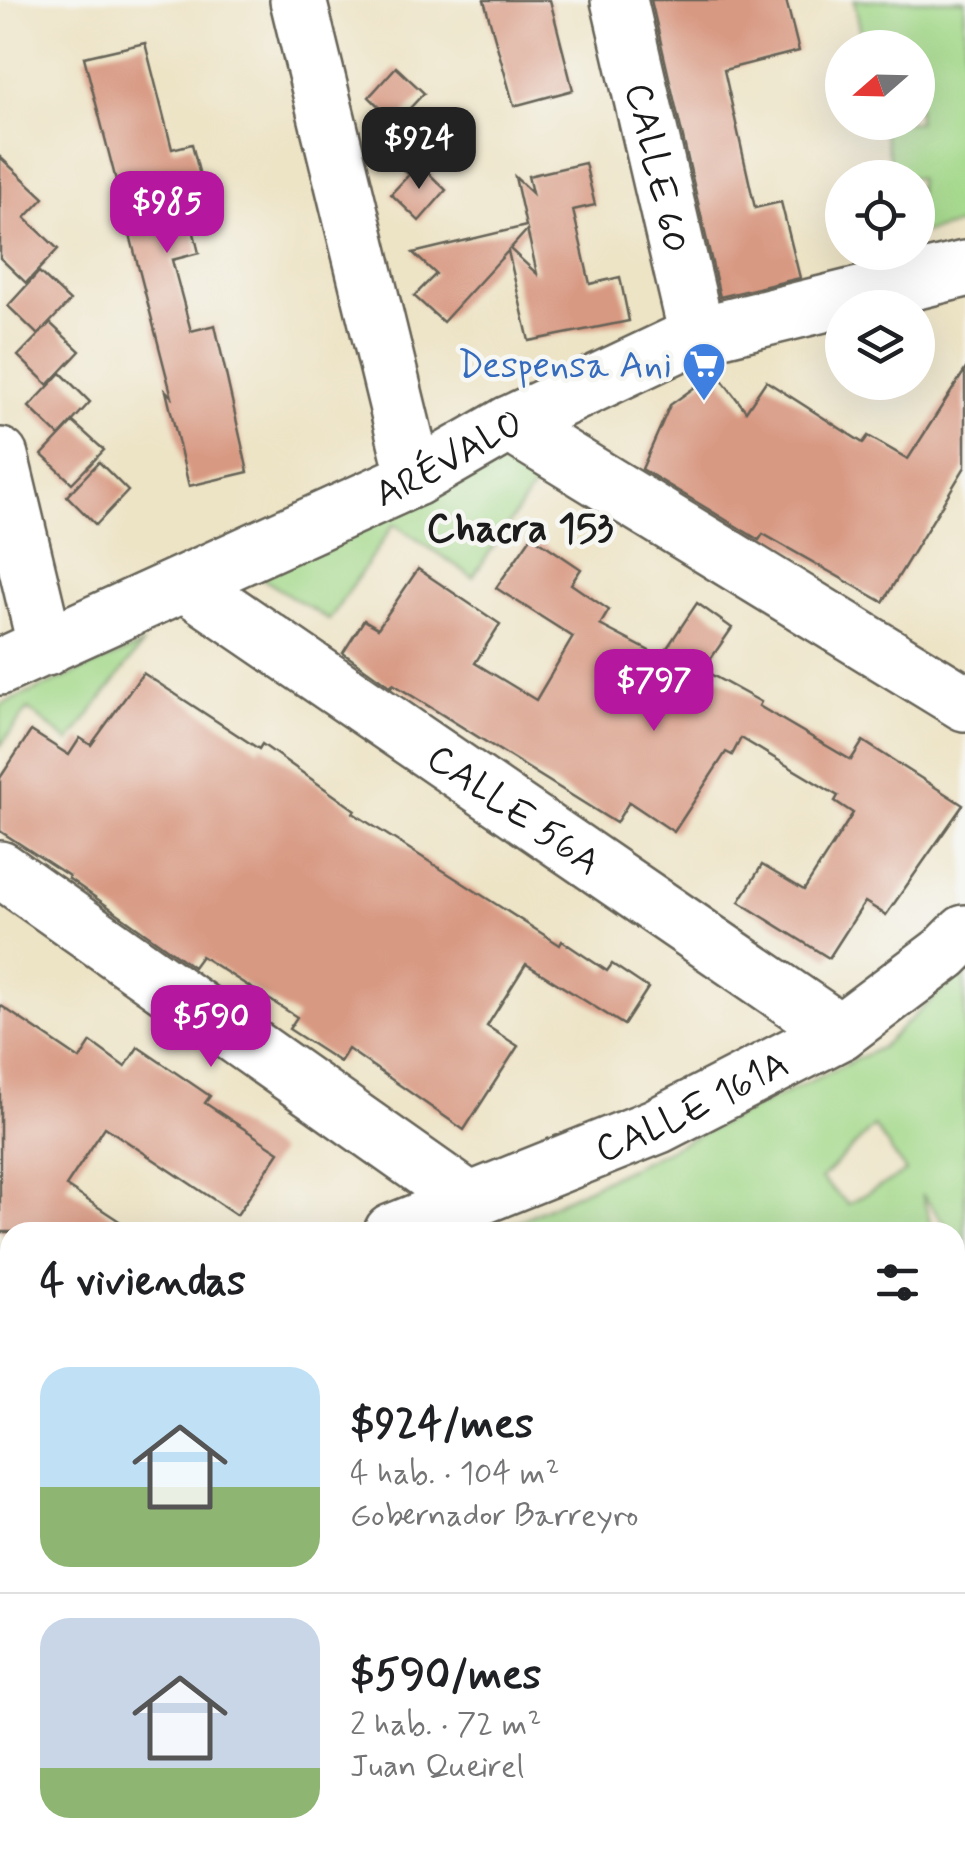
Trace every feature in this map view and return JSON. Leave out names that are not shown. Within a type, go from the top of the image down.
[{"type":"street","points":[[298,0],[415,478]]},
{"type":"street","name":"CALLE 60","points":[[619,0],[698,335]]},
{"type":"street","name":"ARÉVALO","points":[[23,658],[415,478],[509,424],[698,335],[965,269]]},
{"type":"street","points":[[509,424],[965,703]]},
{"type":"street","points":[[0,456],[23,658]]},
{"type":"street","name":"CALLE 56A","points":[[186,584],[840,1032]]},
{"type":"street","points":[[0,869],[470,1202]]},
{"type":"street","name":"CALLE 161A","points":[[418,1222],[657,1126],[840,1032],[945,953],[965,933]]},
{"type":"green space","points":[[854,0],[965,0],[965,223],[935,230],[935,160],[890,160],[885,140],[935,140],[935,30],[860,30]]},
{"type":"green space","points":[[505,458],[537,482],[473,577],[394,524],[329,620],[252,572]]},
{"type":"green space","points":[[142,645],[69,742],[28,709],[0,746],[0,705]]},
{"type":"green space","points":[[965,969],[965,1222],[943,1222],[922,1194],[930,1222],[517,1222],[880,1048]],"holes":[[[874,1126],[906,1172],[848,1204],[821,1179]]]},
{"type":"building","points":[[484,0],[550,0],[573,90],[514,106]]},
{"type":"building","points":[[651,0],[786,0],[799,51],[724,70],[755,208],[781,202],[800,278],[720,297]]},
{"type":"building","points":[[145,43],[172,149],[192,144],[208,208],[189,213],[199,253],[172,260],[191,331],[215,325],[248,472],[189,486],[166,391],[172,397],[84,57]]},
{"type":"building","points":[[396,67],[424,93],[396,123],[369,97]]},
{"type":"building","points":[[406,117],[434,143],[407,173],[379,147]]},
{"type":"building","points":[[0,157],[44,198],[25,218],[58,249],[26,283],[0,258]]},
{"type":"building","points":[[585,163],[595,205],[573,210],[590,284],[620,277],[629,321],[529,341],[508,251],[443,322],[414,296],[436,274],[413,253],[526,226],[515,177],[532,193],[528,176]],"holes":[[[527,230],[537,274],[510,249]]]},
{"type":"building","points":[[419,164],[446,190],[419,221],[391,194]]},
{"type":"building","points":[[39,272],[70,301],[38,335],[8,306]]},
{"type":"building","points":[[50,323],[80,351],[48,385],[18,356]]},
{"type":"building","points":[[965,370],[965,467],[883,602],[763,534],[759,540],[642,469],[670,405],[716,372],[746,411],[766,381],[863,443],[868,436],[908,459]]},
{"type":"building","points":[[61,373],[90,402],[59,436],[29,407]]},
{"type":"building","points":[[73,422],[104,450],[72,483],[42,455]]},
{"type":"building","points":[[99,462],[128,491],[96,525],[67,496]]},
{"type":"building","points":[[532,536],[581,569],[571,584],[609,610],[600,625],[661,657],[697,603],[732,628],[703,670],[851,760],[863,741],[963,805],[886,915],[865,902],[829,958],[739,902],[762,865],[804,890],[853,813],[835,801],[838,796],[741,738],[732,755],[726,752],[674,832],[629,802],[616,823],[393,684],[391,687],[343,653],[364,620],[378,628],[418,569],[500,624],[475,663],[536,700],[573,637],[496,588]]},
{"type":"building","points":[[143,673],[259,749],[262,744],[355,810],[353,813],[560,945],[562,941],[607,971],[612,964],[648,988],[624,1025],[526,964],[487,1026],[518,1046],[464,1130],[348,1049],[340,1062],[289,1029],[297,1017],[201,956],[193,967],[0,831],[0,778],[31,731],[69,755],[80,738],[91,745]]},
{"type":"building","points":[[0,1005],[80,1059],[91,1042],[125,1067],[138,1047],[210,1096],[205,1103],[279,1152],[237,1215],[105,1127],[66,1186],[121,1222],[0,1222]]},
{"type":"place","name":"Despensa Ani","points":[[704,402]]},
{"type":"district","name":"Chacra 153","points":[[520,527]]}]
